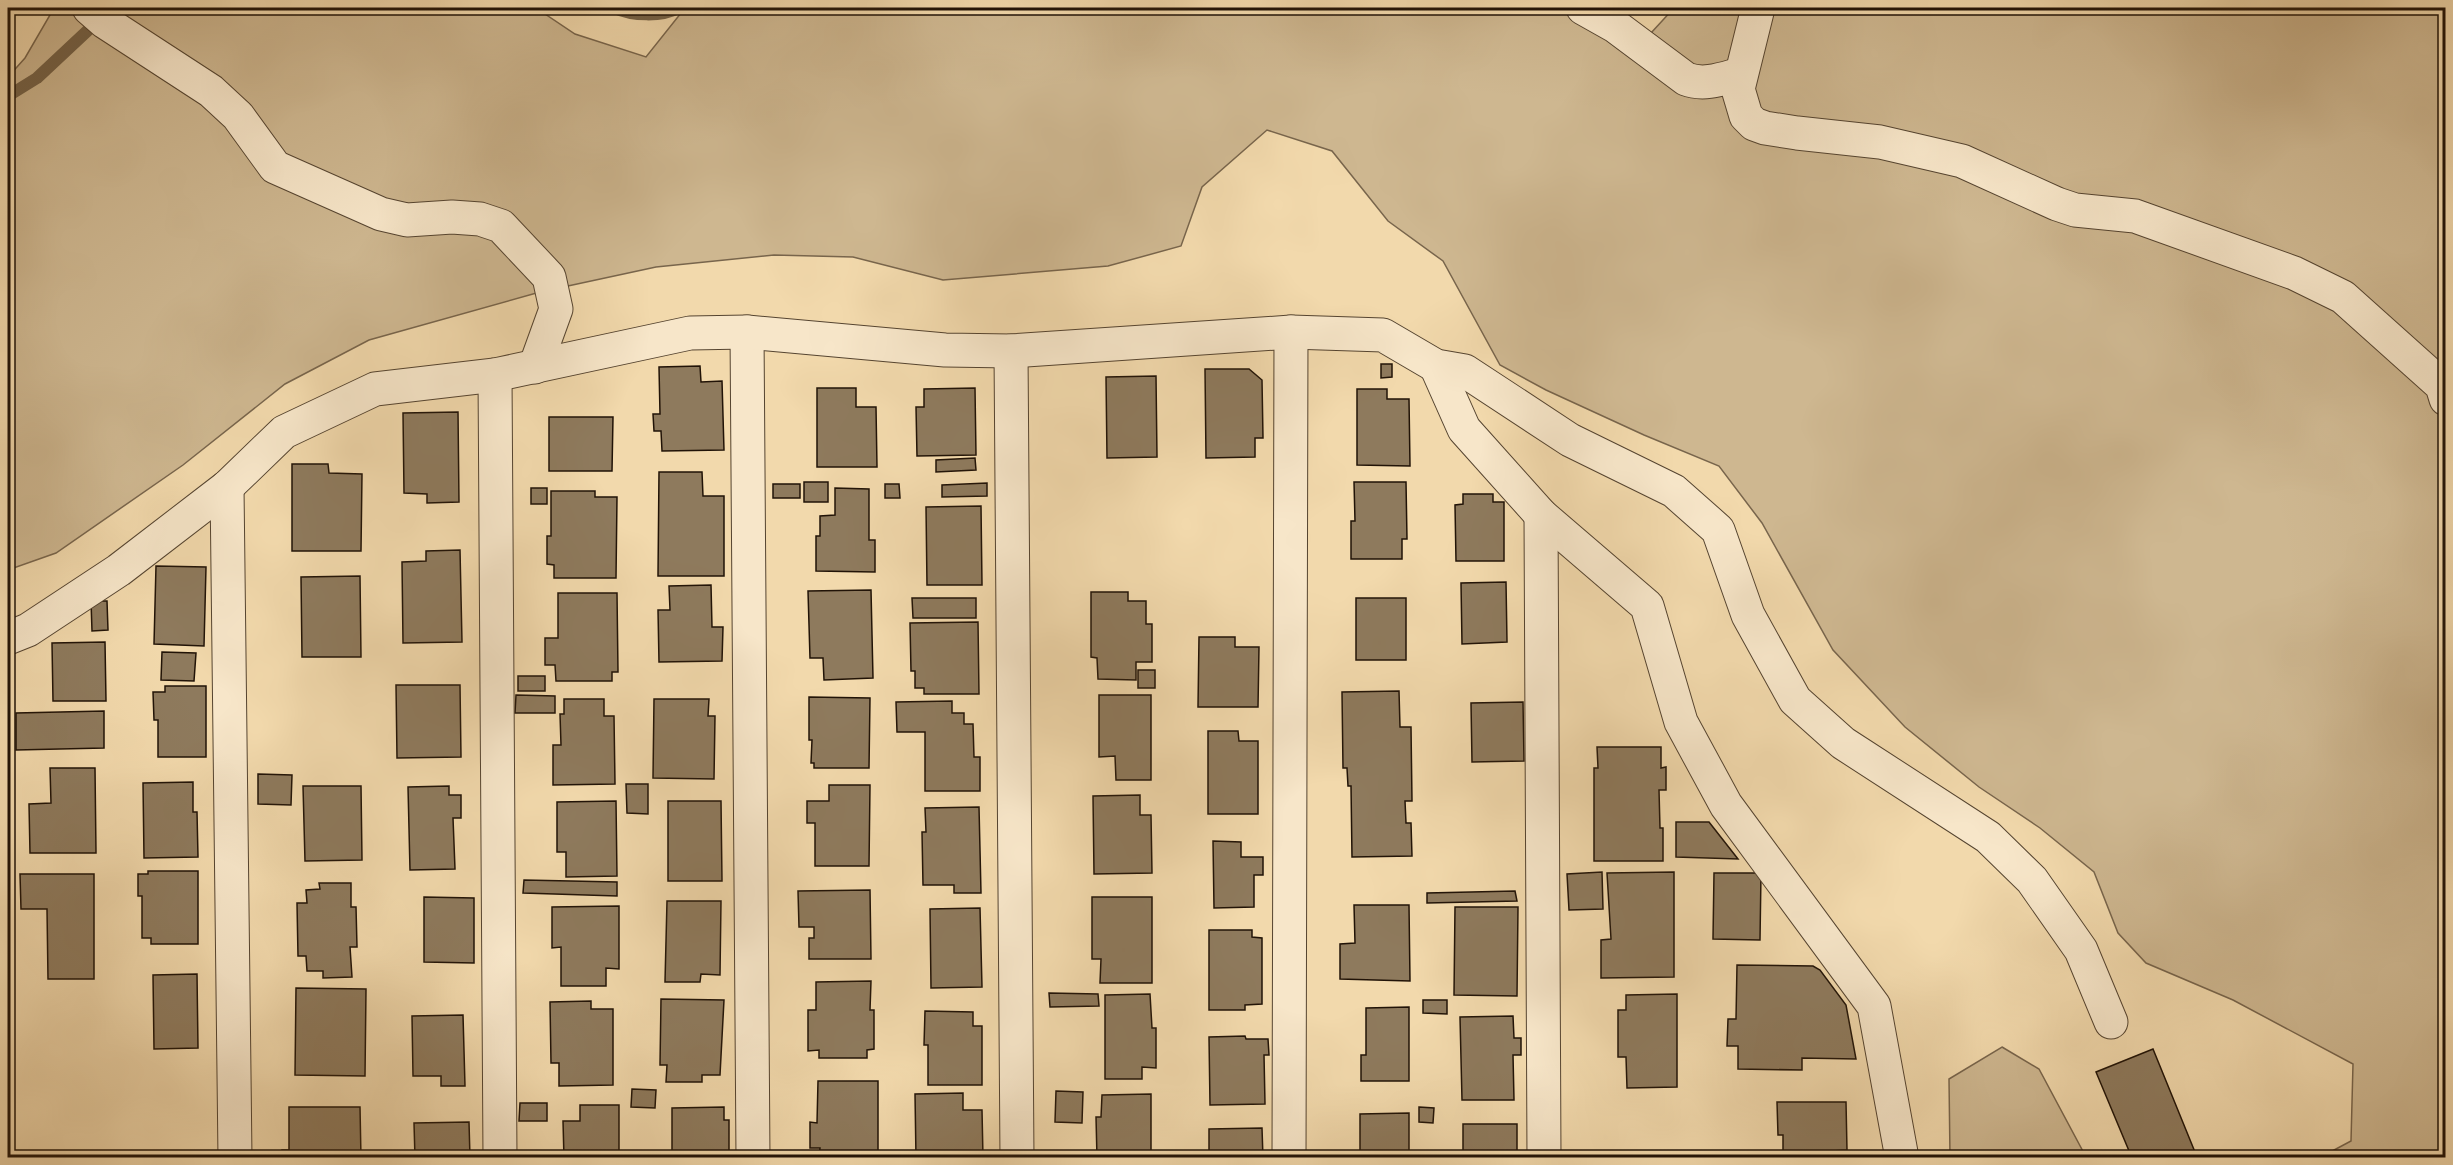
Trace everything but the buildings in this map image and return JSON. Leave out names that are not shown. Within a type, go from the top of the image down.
[{"type":"street","points":[[88,8],[105,22],[211,91],[238,116],[276,167],[381,214],[407,220],[452,217],[480,219],[501,226],[549,277],[556,309],[535,367]]},
{"type":"street","points":[[1583,8],[1615,26],[1686,80],[1695,83],[1708,82],[1740,74]]},
{"type":"street","points":[[1758,8],[1752,38],[1740,74],[1738,90],[1746,116],[1754,124],[1765,128],[1880,142],[1962,162],[2057,204],[2075,210],[2135,216],[2294,273],[2343,297],[2439,383],[2445,399]]},
{"type":"street","points":[[747,332],[753,1158]]},
{"type":"street","points":[[8,638],[28,630],[119,570],[227,487],[284,432],[375,389],[495,375],[690,333],[747,332],[945,350],[1011,351],[1291,332],[1383,335],[1436,366],[1465,371],[1570,440],[1674,491],[1718,530],[1748,615],[1795,700],[1843,742],[1988,837],[2032,880],[2081,950],[2111,1022]]},
{"type":"street","points":[[1289,1158],[1291,332]]},
{"type":"street","points":[[1011,351],[1017,1158]]},
{"type":"street","points":[[1436,366],[1464,429],[1541,515],[1647,606],[1681,722],[1726,805],[1874,1006],[1902,1158]]},
{"type":"street","points":[[495,375],[500,1158]]},
{"type":"street","points":[[227,487],[235,1158]]},
{"type":"street","points":[[1541,515],[1544,1158]]},
{"type":"shaded area","points":[[54,8],[536,8],[575,34],[646,57],[685,8],[1575,8],[1639,46],[1674,8],[2445,8],[2445,1157],[2321,1157],[2351,1141],[2353,1064],[2233,1000],[2146,963],[2118,933],[2094,872],[2040,828],[1979,787],[1905,727],[1833,650],[1762,523],[1719,466],[1546,390],[1500,365],[1443,261],[1388,221],[1332,151],[1267,130],[1202,187],[1181,246],[1108,266],[943,280],[853,257],[774,255],[656,267],[540,292],[369,340],[285,384],[183,465],[56,553],[8,570],[8,77],[25,58]]},
{"type":"shaded area","points":[[2002,1047],[2039,1069],[2086,1157],[1950,1157],[1949,1079]]},
{"type":"waterway","points":[[615,8],[630,13],[647,14],[664,13],[678,8]]},
{"type":"waterway","points":[[8,96],[37,78],[100,19]]}]
